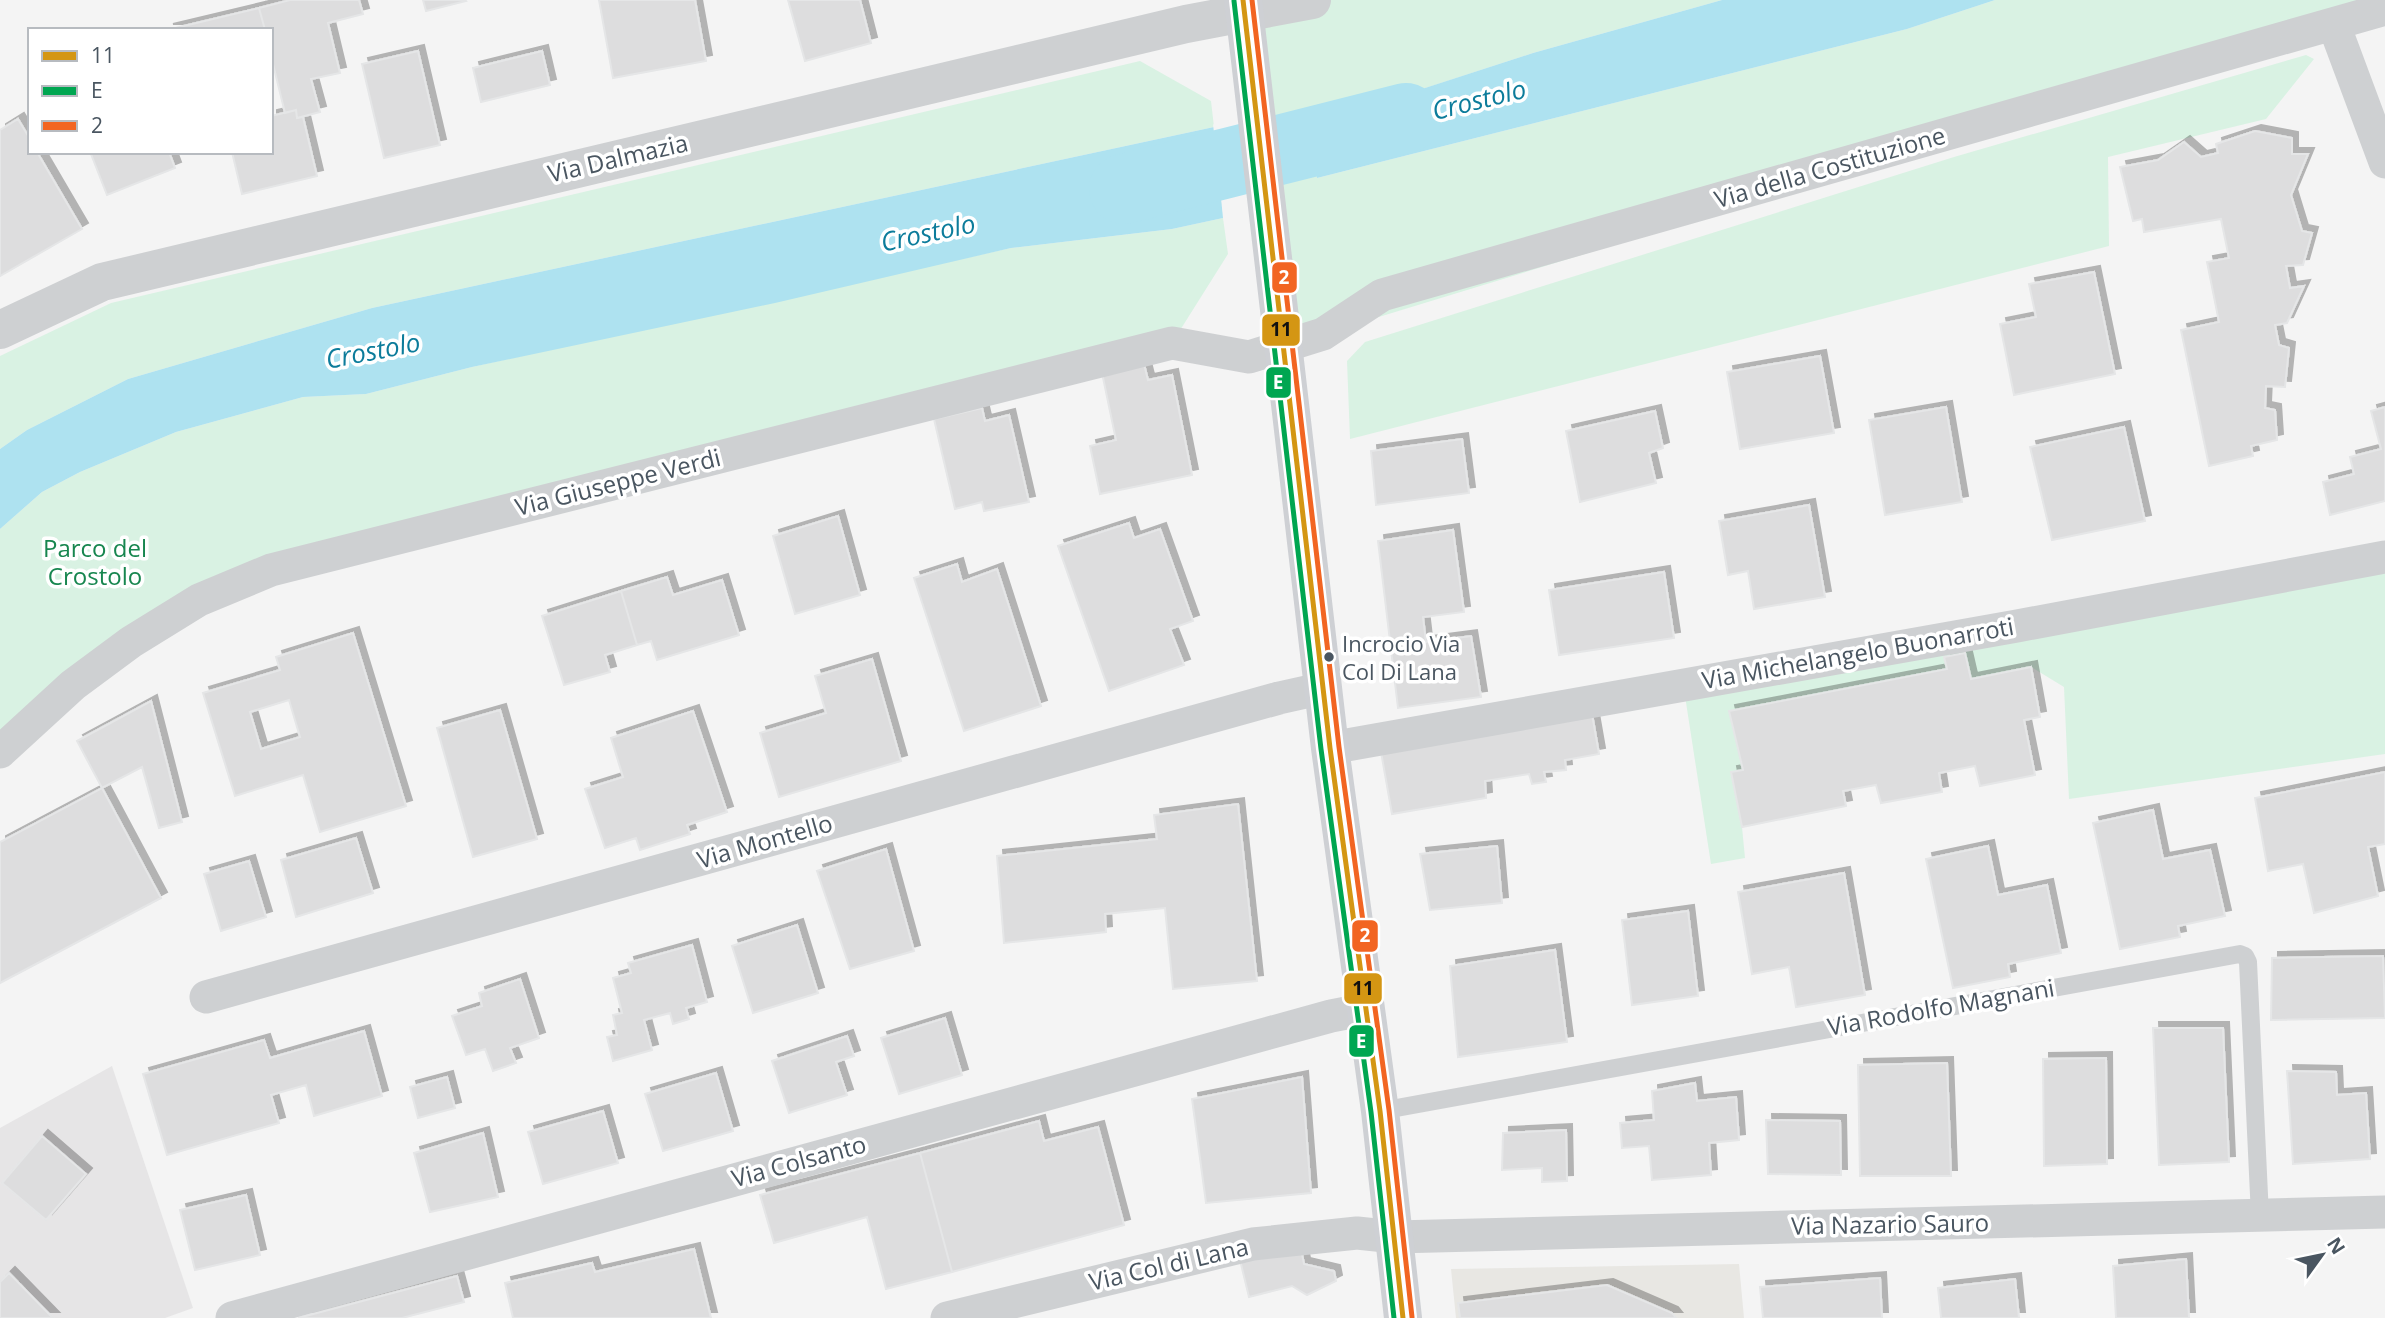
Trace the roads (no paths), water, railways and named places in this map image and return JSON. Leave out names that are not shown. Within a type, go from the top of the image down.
[{"type":"main road","points":[[1244,6],[1331,748],[1380,1111],[1403,1318]]},
{"type":"street","name":"Via Dalmazia","points":[[0,330],[102,282],[1186,24],[1244,6],[1312,0]]},
{"type":"street","name":"Via della Costituzione","points":[[1284,346],[1323,334],[1382,295],[2385,9]]},
{"type":"street","points":[[2334,25],[2385,162]]},
{"type":"street","name":"Via Giuseppe Verdi","points":[[0,751],[73,685],[131,642],[199,600],[271,570],[1172,343],[1249,357],[1284,346]]},
{"type":"street","name":"Via Michelangelo Buonarroti","points":[[1331,748],[2042,621],[2385,556]]},
{"type":"street","name":"Via Montello","points":[[206,997],[1253,705],[1324,688]]},
{"type":"street","name":"Via Colsanto","points":[[232,1318],[1291,1027],[1367,1009]]},
{"type":"street","name":"Via Nazario Sauro","points":[[1395,1237],[2385,1212]]},
{"type":"street","name":"Via Col di Lana","points":[[947,1318],[1253,1244],[1357,1233],[1395,1237]]},
{"type":"lane","name":"Via Rodolfo Magnani","points":[[1380,1111],[2240,954],[2248,961],[2260,1216]]},
{"type":"water","points":[[1722,0],[1995,0],[1907,29],[1317,178],[1311,125],[1533,53]]},
{"type":"water","points":[[1214,127],[1223,218],[1172,229],[1011,248],[775,303],[472,367],[366,394],[303,397],[176,432],[80,472],[42,492],[0,529],[0,449],[27,430],[128,379],[372,308]]},
{"type":"waterway","name":"Crostolo","points":[[1124,189],[1406,118]]},
{"type":"place","name":"Incrocio Via Col Di Lana","points":[[1329,657]]},
{"type":"park label","name":"Parco del Crostolo","points":[[95,563]]}]
